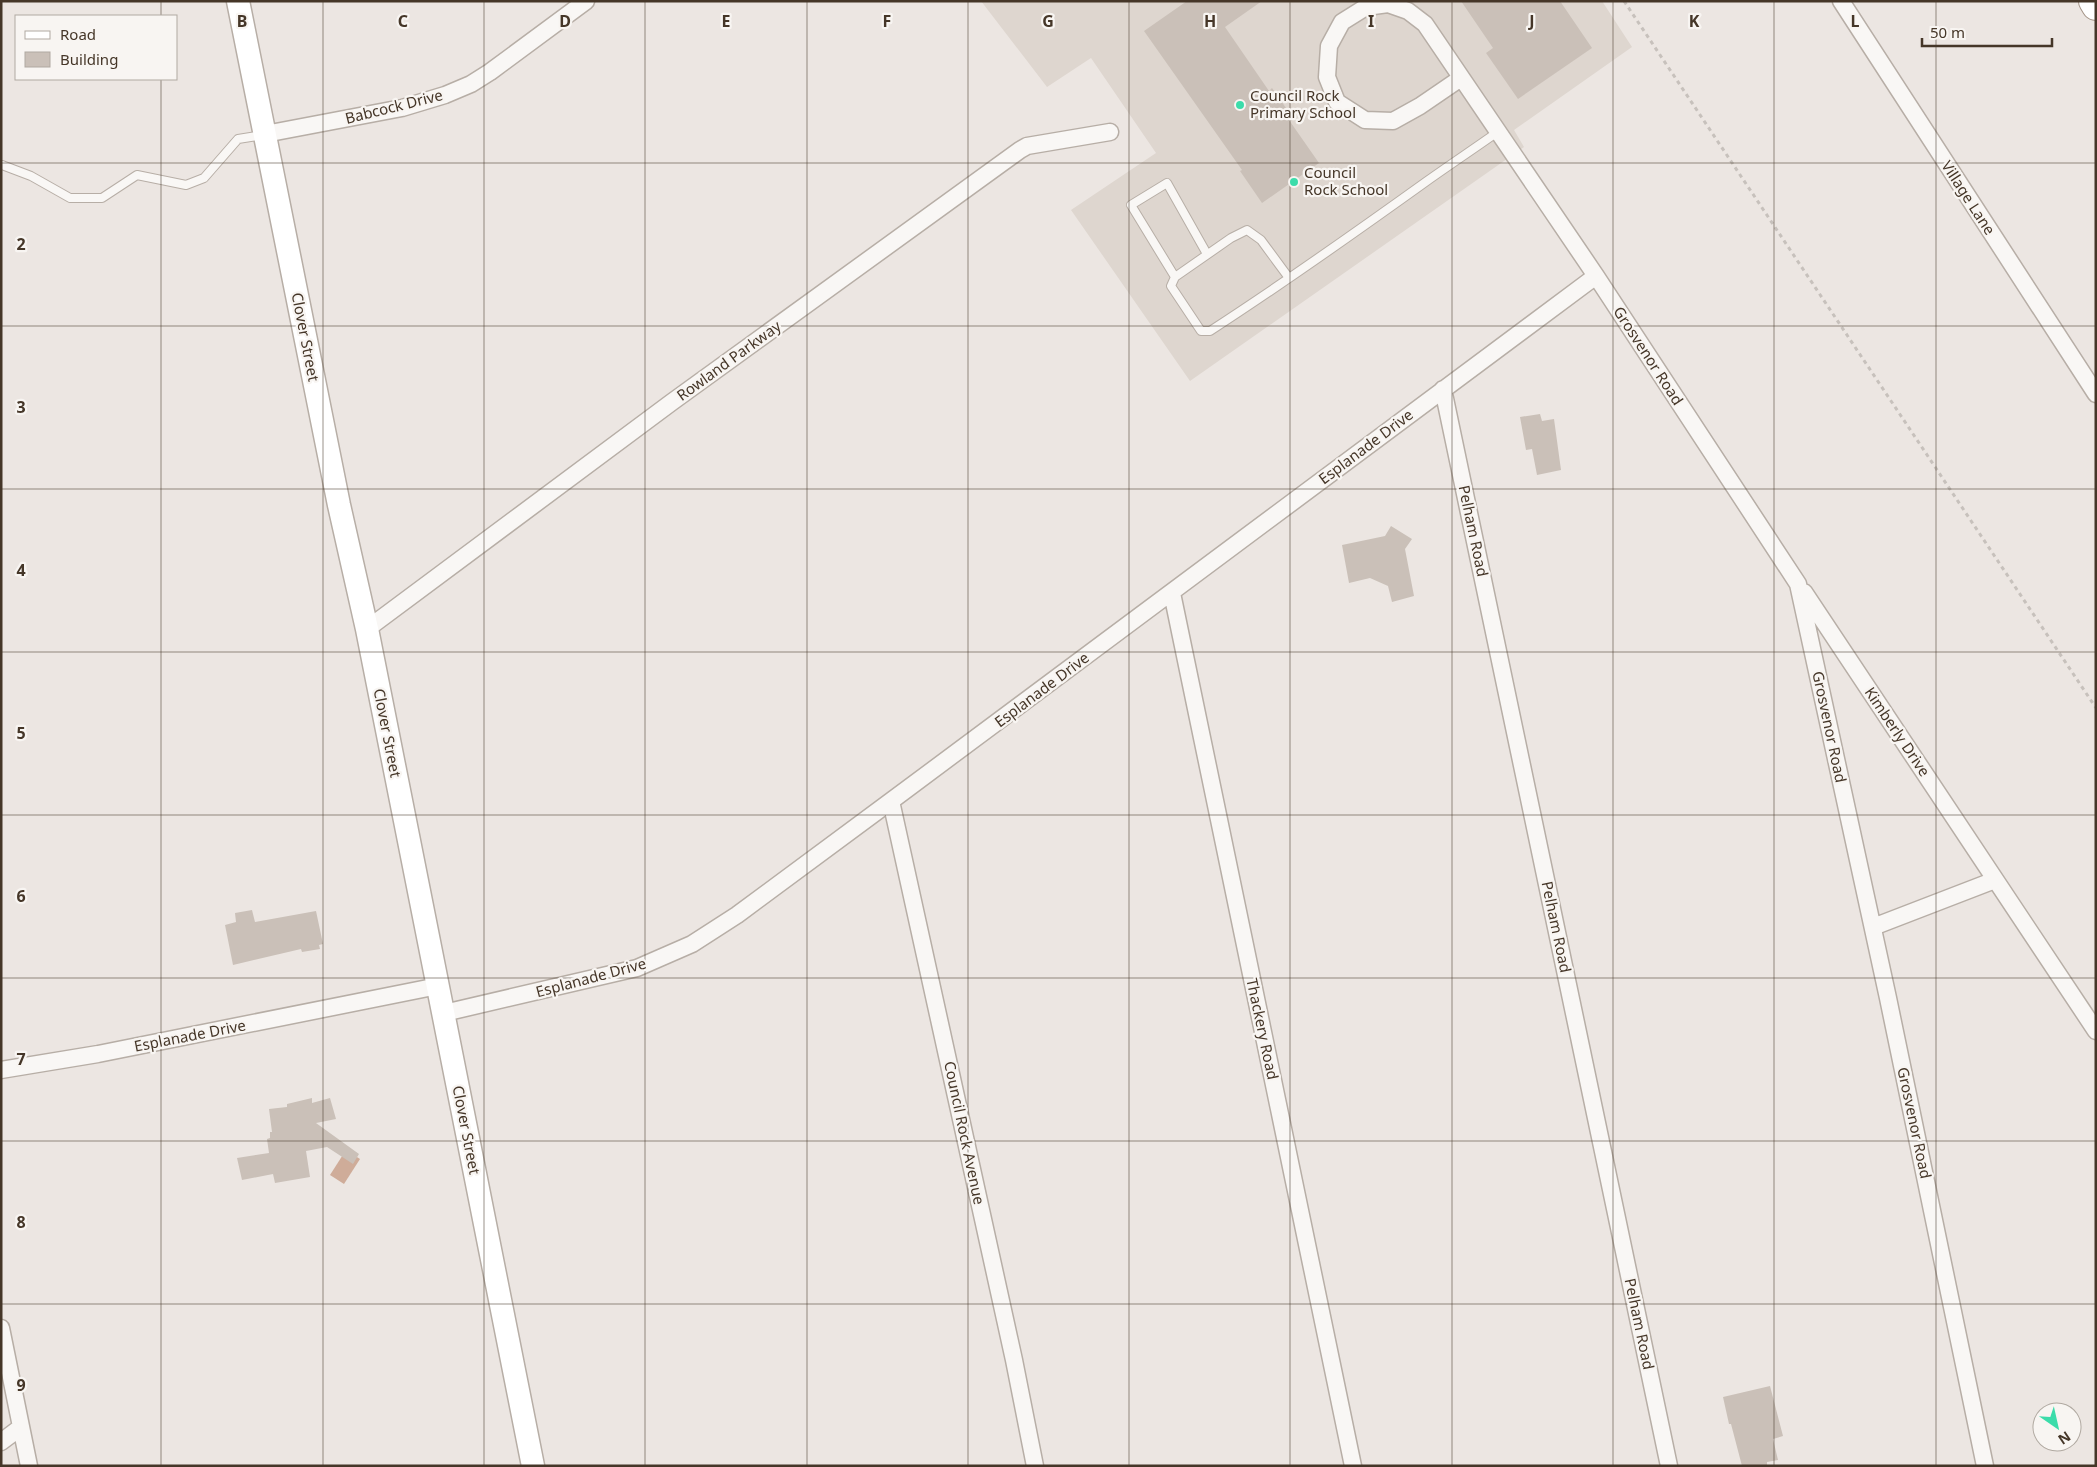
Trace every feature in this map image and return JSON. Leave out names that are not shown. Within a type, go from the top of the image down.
[{"type":"highway","points":[[2093,1],[2096,6]]},
{"type":"main road","name":"Clover Street","points":[[238,1],[339,505],[367,629],[533,1466]]},
{"type":"street","name":"Babcock Drive","points":[[265,134],[402,108],[445,96],[471,84],[490,72],[586,1]]},
{"type":"street","name":"Village Lane","points":[[1841,1],[2096,394]]},
{"type":"street","name":"Grosvenor Road","points":[[1461,78],[1420,106],[1393,121],[1365,120],[1337,102],[1327,77],[1328,46],[1342,22],[1366,7],[1388,4],[1408,10],[1425,24],[1596,276],[1798,584],[1873,927],[1985,1466]]},
{"type":"street","name":"Rowland Parkway","points":[[367,629],[680,396],[1020,150],[1027,146],[1110,132]]},
{"type":"street","name":"Esplanade Drive","points":[[444,1013],[637,968],[692,944],[737,915],[1596,276]]},
{"type":"street","name":"Pelham Road","points":[[1443,389],[1669,1466]]},
{"type":"street","name":"Kimberly Drive","points":[[1798,584],[2096,1031]]},
{"type":"street","name":"Thackery Road","points":[[1172,593],[1353,1466]]},
{"type":"street","name":"Council Rock Avenue","points":[[891,801],[1014,1360],[1035,1466]]},
{"type":"street","points":[[1873,927],[1995,880]]},
{"type":"street","name":"Esplanade Drive","points":[[1,1070],[98,1054],[438,986]]},
{"type":"street","points":[[1,1328],[29,1466]]},
{"type":"street","points":[[1,1442],[22,1427]]},
{"type":"lane","points":[[1289,278],[1261,240],[1247,230],[1231,238],[1175,277],[1171,286],[1201,331],[1210,330],[1289,278],[1498,131]]},
{"type":"lane","points":[[2,165],[30,176],[70,198],[102,198],[137,175],[186,186],[204,178],[238,139],[265,134]]},
{"type":"lane","points":[[1175,277],[1131,205],[1167,183],[1207,254]]},
{"type":"path","points":[[1624,1],[2096,708]]},
{"type":"shaded area","name":"Council Rock School","points":[[981,1],[1602,1],[1632,47],[1514,130],[1524,147],[1190,381],[1071,210],[1156,153],[1091,58],[1047,87]]},
{"type":"shaded area","points":[[346,1150],[360,1159],[344,1184],[330,1175]]},
{"type":"building","name":"Council Rock Primary School","points":[[1187,1],[1262,1],[1225,27],[1269,91],[1272,88],[1293,118],[1289,120],[1319,163],[1262,203],[1240,171],[1242,170],[1144,31]]},
{"type":"building","points":[[1461,1],[1560,1],[1592,48],[1518,99],[1486,53],[1493,48]]},
{"type":"building","points":[[1540,414],[1542,421],[1554,419],[1561,470],[1537,475],[1532,449],[1526,450],[1520,417]]},
{"type":"building","points":[[1391,526],[1412,539],[1405,549],[1414,596],[1392,602],[1388,586],[1370,578],[1349,583],[1342,545],[1385,536]]},
{"type":"building","points":[[252,910],[255,922],[316,911],[323,944],[319,945],[320,949],[302,952],[301,949],[233,965],[225,925],[236,922],[235,913]]},
{"type":"building","points":[[312,1098],[312,1103],[330,1098],[336,1119],[316,1123],[359,1154],[353,1164],[327,1147],[306,1151],[310,1177],[275,1183],[273,1174],[242,1180],[237,1158],[269,1153],[267,1139],[270,1138],[270,1132],[272,1132],[269,1109],[287,1107],[287,1104]]},
{"type":"building","points":[[1770,1386],[1783,1436],[1773,1439],[1778,1460],[1767,1462],[1767,1466],[1742,1466],[1723,1397]]},
{"type":"place","name":"Council Rock Primary School","points":[[1240,105]]},
{"type":"place","name":"Council Rock School","points":[[1294,182]]}]
